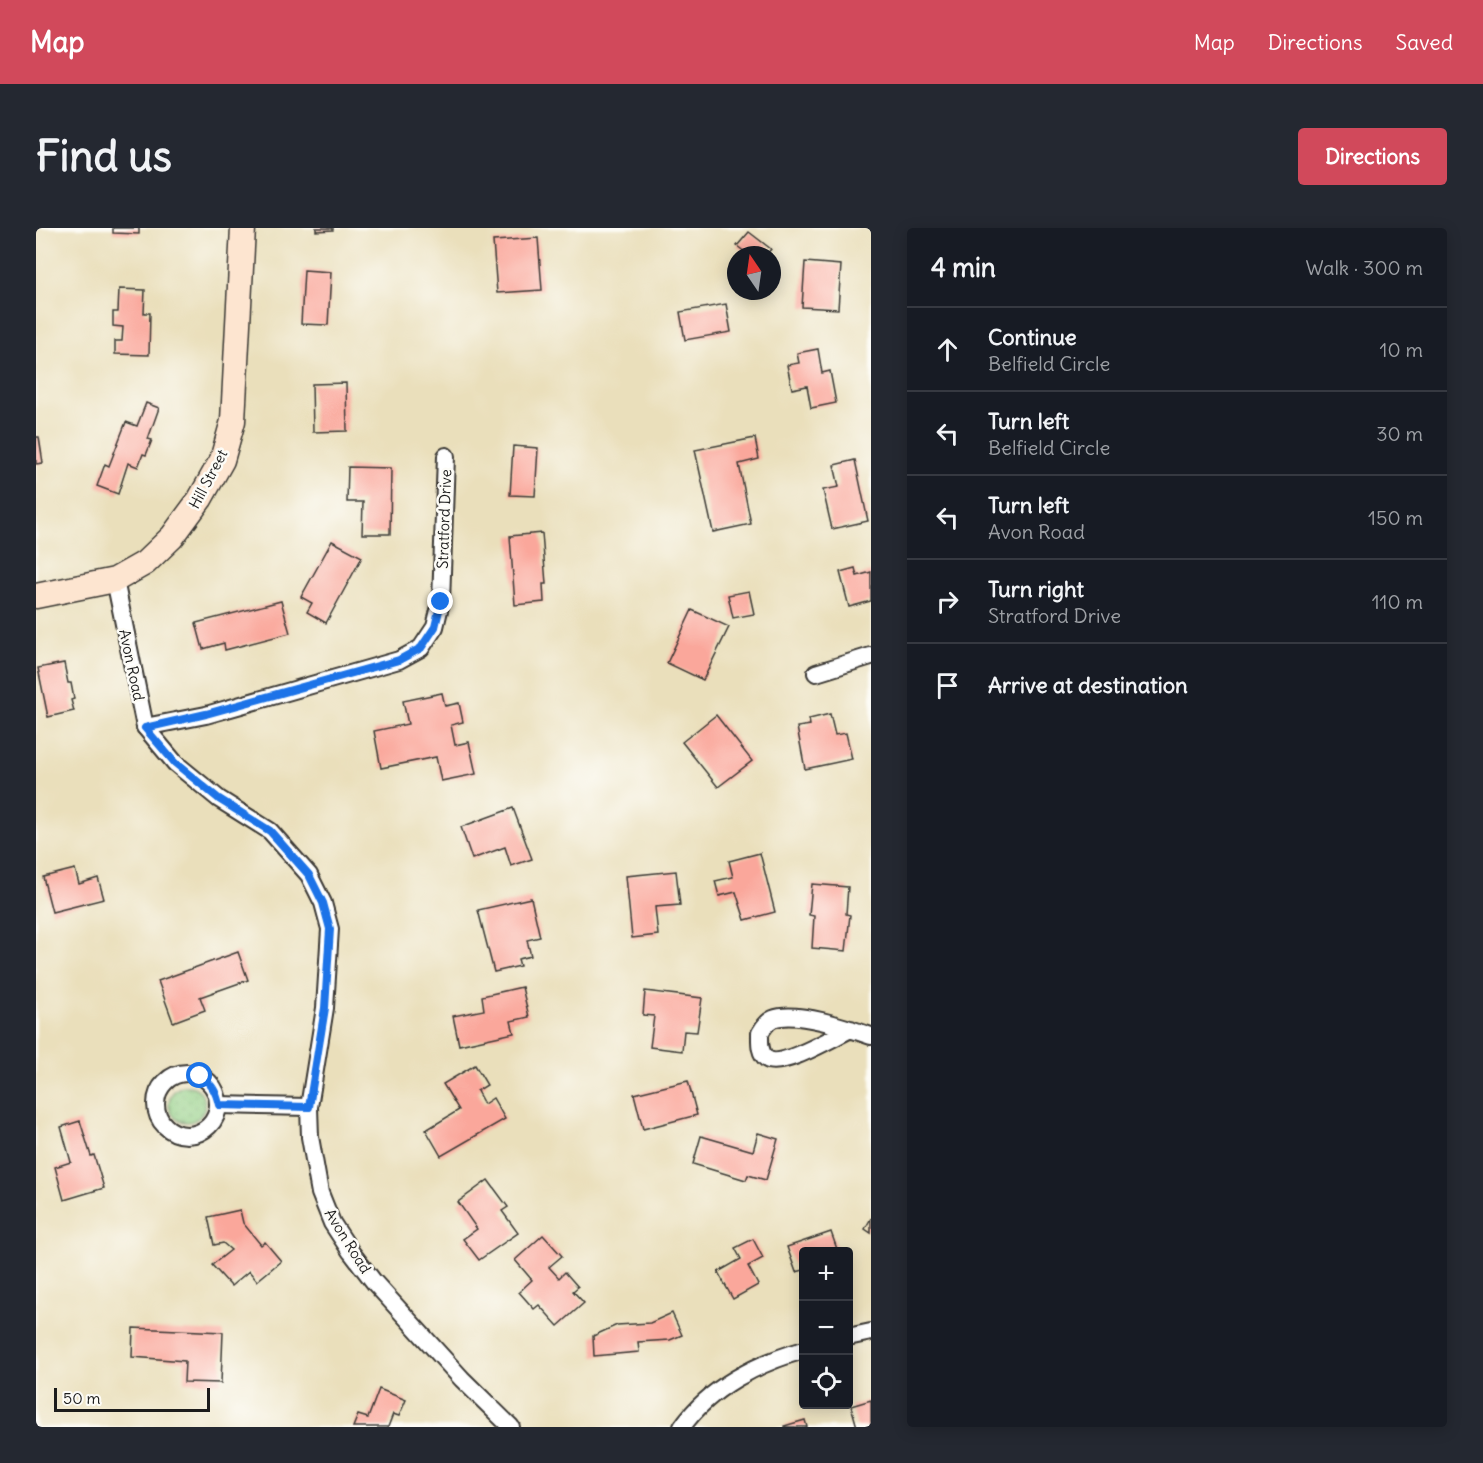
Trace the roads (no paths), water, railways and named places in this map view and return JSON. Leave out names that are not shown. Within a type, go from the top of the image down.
[{"type":"street","name":"Hill Street","points":[[36,596],[115,580],[146,563],[172,537],[200,499],[222,460],[233,421],[243,228]]},
{"type":"street","name":"Stratford Drive","points":[[145,728],[206,714],[399,660],[421,648],[435,627],[441,602],[446,456]]},
{"type":"street","name":"Avon Road","points":[[115,580],[145,728],[175,763],[219,799],[270,831],[309,875],[323,903],[330,929],[325,1008],[309,1107],[310,1137],[320,1193],[332,1222],[374,1281],[462,1379],[511,1427]]},
{"type":"street","points":[[816,672],[871,656]]},
{"type":"street","points":[[851,1029],[782,1061],[771,1061],[765,1058],[760,1050],[760,1033],[771,1020],[786,1016],[828,1022],[851,1029],[871,1036]]},
{"type":"street","points":[[219,1105],[309,1107]]},
{"type":"street","points":[[853,1336],[871,1332]]},
{"type":"street","points":[[682,1427],[690,1416],[711,1397],[757,1365],[799,1352]]}]
